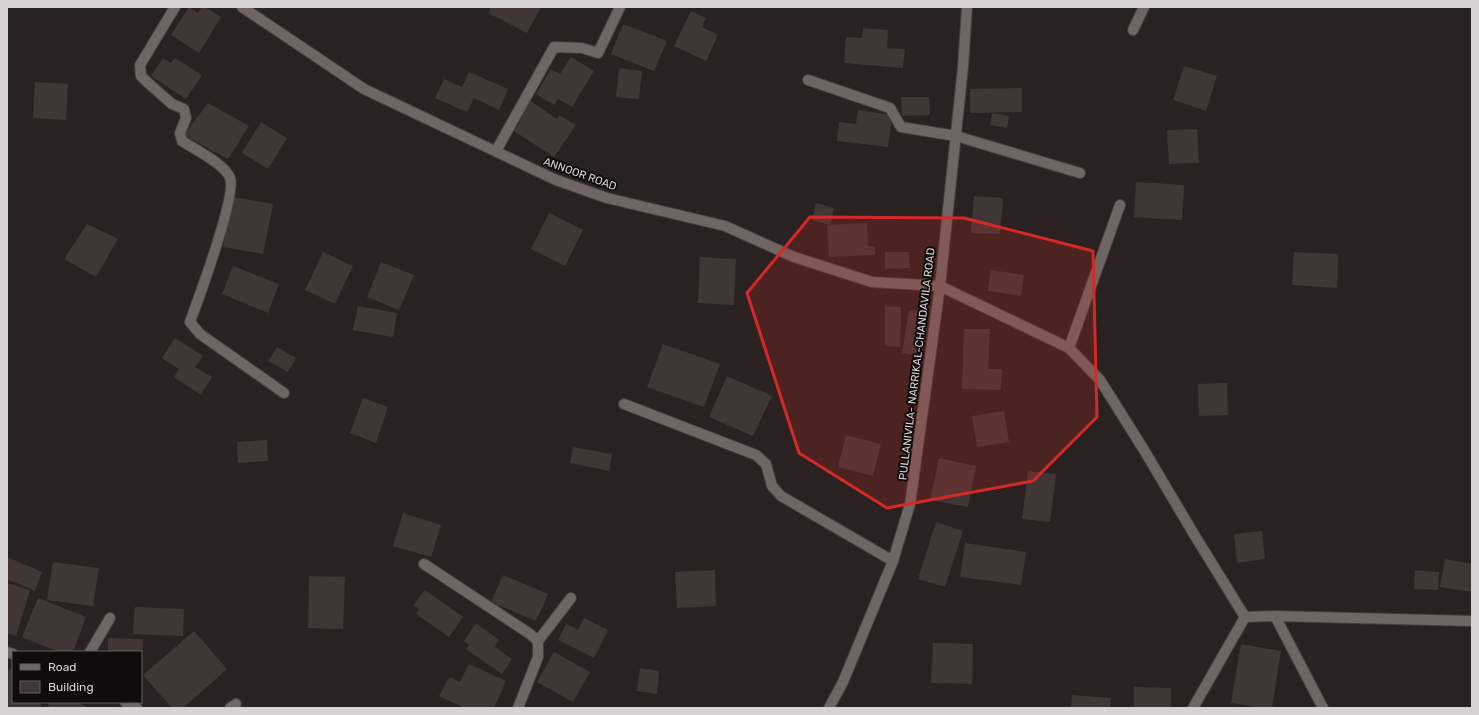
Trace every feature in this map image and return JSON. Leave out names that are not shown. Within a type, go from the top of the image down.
[{"type":"street","points":[[175,7],[140,65],[141,76],[172,104],[184,109],[186,118],[180,133],[182,141],[220,164],[230,178],[230,194],[204,286],[190,322],[200,334],[284,393]]},
{"type":"street","name":"ANNOOR ROAD","points":[[242,7],[364,89],[556,180],[607,198],[724,226],[794,257],[872,282],[940,286]]},
{"type":"street","points":[[496,151],[554,47],[582,48],[598,53],[620,7]]},
{"type":"street","name":"PULLANIVILA- NARRIKAL-CHANDAVILA ROAD","points":[[829,708],[843,682],[893,561],[910,504],[940,286],[968,7]]},
{"type":"street","points":[[1133,30],[1144,7]]},
{"type":"street","points":[[808,80],[890,108],[901,127],[956,136],[1080,173]]},
{"type":"street","points":[[1069,348],[1120,205]]},
{"type":"street","points":[[940,286],[1069,348],[1100,380],[1245,617]]},
{"type":"street","points":[[624,404],[756,455],[766,464],[772,486],[781,496],[893,561]]},
{"type":"street","points":[[424,564],[530,634],[538,641]]},
{"type":"street","points":[[518,708],[538,657],[538,641],[571,598]]},
{"type":"street","points":[[1245,617],[1275,616],[1472,621]]},
{"type":"street","points":[[1275,616],[1323,708]]},
{"type":"street","points":[[1193,708],[1245,617]]},
{"type":"street","points":[[91,651],[110,618]]},
{"type":"street","points":[[127,703],[137,708]]},
{"type":"highlighted area","points":[[810,217],[964,218],[1093,251],[1097,417],[1033,481],[887,508],[799,453],[747,293]]},
{"type":"building","points":[[189,7],[198,13],[202,7],[205,7],[221,17],[199,53],[171,35]]},
{"type":"building","points":[[491,7],[541,7],[527,33],[488,13]]},
{"type":"building","points":[[691,11],[706,18],[702,27],[718,35],[706,61],[674,46]]},
{"type":"building","points":[[623,24],[667,41],[654,71],[611,54]]},
{"type":"building","points":[[863,28],[888,30],[887,48],[905,49],[903,68],[844,63],[846,37],[862,38]]},
{"type":"building","points":[[571,57],[594,71],[572,107],[558,99],[554,105],[536,94],[551,69],[560,74]]},
{"type":"building","points":[[163,58],[171,63],[175,58],[202,75],[186,99],[151,76]]},
{"type":"building","points":[[1184,66],[1217,76],[1206,111],[1173,100]]},
{"type":"building","points":[[619,68],[642,71],[639,99],[616,97]]},
{"type":"building","points":[[469,72],[508,89],[499,110],[474,98],[467,112],[435,98],[444,79],[462,87]]},
{"type":"building","points":[[35,82],[68,84],[66,120],[33,118]]},
{"type":"building","points":[[1022,88],[1022,112],[970,113],[970,89]]},
{"type":"building","points":[[901,97],[929,97],[930,115],[902,116]]},
{"type":"building","points":[[529,100],[557,119],[559,115],[576,125],[554,157],[514,131],[520,122],[516,119]]},
{"type":"building","points":[[208,103],[249,126],[228,159],[184,135]]},
{"type":"building","points":[[858,110],[892,115],[888,147],[837,141],[839,122],[856,124]]},
{"type":"building","points":[[992,113],[1009,116],[1007,128],[990,125]]},
{"type":"building","points":[[261,122],[287,138],[268,169],[242,153]]},
{"type":"building","points":[[1197,129],[1199,163],[1169,164],[1167,130]]},
{"type":"building","points":[[1136,182],[1184,185],[1182,220],[1134,217]]},
{"type":"building","points":[[974,196],[1003,198],[1000,234],[971,233]]},
{"type":"building","points":[[233,197],[273,204],[263,254],[223,247]]},
{"type":"building","points":[[816,203],[834,208],[830,225],[812,220]]},
{"type":"building","points":[[549,213],[583,230],[565,266],[531,249]]},
{"type":"building","points":[[867,223],[868,246],[875,246],[875,255],[829,257],[827,225]]},
{"type":"building","points":[[87,224],[118,239],[96,277],[64,259]]},
{"type":"building","points":[[323,252],[353,266],[335,304],[305,290]]},
{"type":"building","points":[[885,252],[909,252],[910,268],[885,269]]},
{"type":"building","points":[[1294,252],[1338,254],[1337,288],[1292,285]]},
{"type":"building","points":[[700,257],[736,259],[734,305],[698,303]]},
{"type":"building","points":[[381,262],[414,275],[399,310],[367,297]]},
{"type":"building","points":[[233,266],[279,284],[268,313],[222,294]]},
{"type":"building","points":[[991,270],[1024,275],[1021,296],[988,291]]},
{"type":"building","points":[[358,306],[397,313],[393,337],[353,330]]},
{"type":"building","points":[[885,306],[901,307],[900,347],[885,346]]},
{"type":"building","points":[[909,310],[925,312],[917,355],[902,353]]},
{"type":"building","points":[[964,329],[990,329],[988,369],[1002,369],[1001,390],[962,389]]},
{"type":"building","points":[[175,338],[203,356],[195,367],[212,377],[201,395],[174,377],[179,369],[162,358]]},
{"type":"building","points":[[663,344],[720,364],[704,407],[647,387]]},
{"type":"building","points":[[277,347],[296,358],[288,372],[268,361]]},
{"type":"building","points":[[727,376],[772,396],[753,436],[709,417]]},
{"type":"building","points":[[1227,383],[1228,415],[1199,416],[1198,384]]},
{"type":"building","points":[[363,398],[388,407],[376,443],[350,433]]},
{"type":"building","points":[[1004,411],[1009,442],[977,447],[972,416]]},
{"type":"building","points":[[846,435],[881,444],[873,476],[838,467]]},
{"type":"building","points":[[267,440],[268,461],[238,463],[237,442]]},
{"type":"building","points":[[573,447],[612,454],[609,471],[570,463]]},
{"type":"building","points":[[939,458],[976,466],[968,507],[930,500]]},
{"type":"building","points":[[1028,471],[1056,474],[1050,522],[1022,519]]},
{"type":"building","points":[[403,513],[441,525],[431,557],[393,546]]},
{"type":"building","points":[[936,522],[963,531],[945,587],[918,579]]},
{"type":"building","points":[[1262,531],[1265,559],[1237,563],[1234,534]]},
{"type":"building","points":[[965,543],[1026,552],[1021,585],[960,577]]},
{"type":"building","points":[[7,557],[42,572],[35,591],[7,579]]},
{"type":"building","points":[[1445,559],[1472,564],[1472,592],[1440,587]]},
{"type":"building","points":[[53,562],[99,568],[93,606],[47,600]]},
{"type":"building","points":[[715,570],[716,606],[677,608],[675,572]]},
{"type":"building","points":[[1415,570],[1439,572],[1438,590],[1414,589]]},
{"type":"building","points":[[503,575],[548,594],[536,621],[491,602]]},
{"type":"building","points":[[309,576],[345,577],[343,629],[308,628]]},
{"type":"building","points":[[7,583],[30,590],[16,636],[7,633]]},
{"type":"building","points":[[425,590],[463,617],[449,637],[416,614],[419,609],[413,605]]},
{"type":"building","points":[[38,598],[86,617],[73,651],[57,651],[22,637]]},
{"type":"building","points":[[135,607],[184,609],[183,636],[133,634]]},
{"type":"building","points":[[584,618],[608,630],[594,658],[558,640],[566,624],[578,630]]},
{"type":"building","points":[[476,623],[499,640],[495,647],[512,659],[502,674],[466,649],[469,645],[464,641]]},
{"type":"building","points":[[194,631],[227,669],[183,708],[172,708],[143,675]]},
{"type":"building","points":[[108,638],[143,639],[142,670],[142,651],[108,651]]},
{"type":"building","points":[[933,643],[973,644],[972,684],[931,683]]},
{"type":"building","points":[[1241,644],[1281,651],[1272,708],[1231,703]]},
{"type":"building","points":[[554,652],[590,672],[573,702],[537,682]]},
{"type":"building","points":[[469,664],[506,681],[494,708],[465,708],[439,696],[449,677],[460,682]]},
{"type":"building","points":[[640,668],[659,671],[657,694],[637,691]]},
{"type":"building","points":[[9,669],[12,670],[12,703],[42,703],[40,708],[7,708],[7,674]]},
{"type":"building","points":[[1134,687],[1171,688],[1171,708],[1134,708]]},
{"type":"building","points":[[1072,695],[1111,698],[1110,708],[1071,708]]},
{"type":"building","points":[[50,703],[79,703],[89,708],[47,708]]}]
